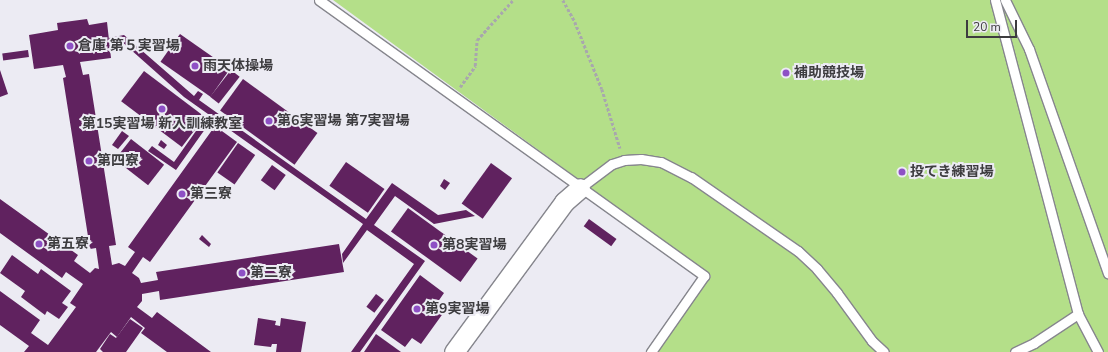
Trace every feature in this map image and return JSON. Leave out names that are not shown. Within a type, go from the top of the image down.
[{"type":"street","points":[[454,352],[564,202],[580,188]]},
{"type":"lane","points":[[319,0],[704,276],[651,352]]},
{"type":"lane","points":[[995,0],[1078,314],[1098,352]]},
{"type":"lane","points":[[1005,0],[1029,50],[1108,273]]},
{"type":"lane","points":[[580,188],[612,164],[624,160],[641,159],[661,162],[691,177],[798,251],[827,281],[872,341],[884,352]]},
{"type":"lane","points":[[1015,352],[1034,344],[1078,314]]},
{"type":"path","points":[[453,96],[475,66],[477,40],[513,0]]},
{"type":"path","points":[[563,0],[575,22],[602,90],[624,160]]},
{"type":"green space","points":[[333,0],[1108,0],[1108,352],[658,352],[711,276]]},
{"type":"building","points":[[87,19],[89,25],[107,22],[111,58],[80,62],[83,75],[89,74],[116,245],[109,246],[112,265],[119,263],[125,266],[135,252],[128,247],[215,126],[237,142],[150,262],[143,257],[132,273],[139,278],[141,283],[158,280],[156,272],[339,244],[344,272],[160,300],[159,291],[142,294],[142,301],[137,307],[152,318],[157,312],[211,352],[167,352],[141,333],[145,328],[131,317],[117,337],[111,332],[96,352],[24,352],[29,346],[0,325],[0,291],[40,320],[31,333],[48,345],[76,307],[70,303],[83,284],[66,272],[62,278],[0,233],[0,199],[78,255],[74,261],[90,273],[95,268],[99,269],[96,248],[90,249],[63,78],[66,77],[63,65],[34,69],[29,35],[58,30],[57,23]]},
{"type":"building","name":"雨天体操場","points":[[180,34],[230,69],[210,97],[160,62]]},
{"type":"building","points":[[124,35],[194,96],[198,91],[203,94],[199,100],[366,219],[392,183],[438,215],[466,210],[475,216],[434,224],[395,196],[374,225],[425,261],[360,352],[351,352],[414,264],[367,230],[343,263],[342,254],[363,224],[213,118],[176,170],[148,151],[152,146],[174,162],[208,114],[184,97],[121,41],[110,43],[109,38]]},
{"type":"building","points":[[28,50],[29,57],[3,61],[2,54]]},
{"type":"building","points":[[0,70],[8,94],[0,97]]},
{"type":"building","points":[[231,70],[240,77],[219,104],[210,97]]},
{"type":"building","name":"第15実習場 新入訓練教室","points":[[144,71],[205,117],[182,147],[121,101]]},
{"type":"building","name":"第6実習場 第7実習場","points":[[243,79],[317,133],[295,165],[220,111]]},
{"type":"building","points":[[122,131],[129,136],[118,149],[112,145]]},
{"type":"building","points":[[131,139],[164,165],[148,185],[115,159]]},
{"type":"building","points":[[161,140],[167,145],[164,149],[158,145]]},
{"type":"building","points":[[238,143],[255,155],[235,185],[217,172]]},
{"type":"building","points":[[346,162],[385,189],[368,213],[329,186]]},
{"type":"building","points":[[491,163],[512,178],[483,219],[462,203]]},
{"type":"building","points":[[272,165],[286,175],[275,190],[261,180]]},
{"type":"building","points":[[444,179],[450,183],[445,190],[440,186]]},
{"type":"building","name":"第8実習場","points":[[408,208],[478,259],[461,282],[391,231]]},
{"type":"building","points":[[589,219],[617,239],[611,246],[584,226]]},
{"type":"building","points":[[202,235],[211,244],[209,247],[199,239]]},
{"type":"building","points":[[12,255],[38,274],[41,269],[71,291],[62,303],[68,307],[59,319],[47,311],[45,315],[21,297],[25,291],[0,273]]},
{"type":"building","name":"第9実習場","points":[[420,275],[444,293],[435,306],[444,312],[421,344],[412,338],[405,347],[381,330]]},
{"type":"building","points":[[376,294],[384,300],[374,313],[366,307]]},
{"type":"building","points":[[258,318],[276,321],[275,325],[280,326],[281,318],[306,322],[301,352],[276,352],[277,344],[272,344],[271,347],[254,345]]},
{"type":"building","points":[[130,319],[143,328],[126,352],[103,352],[100,349],[110,334],[116,338]]},
{"type":"building","points":[[376,334],[401,352],[364,352]]},
{"type":"place","name":"倉庫 第５実習場","points":[[70,46]]},
{"type":"place","name":"雨天体操場","points":[[195,66]]},
{"type":"place","name":"補助競技場","points":[[786,73]]},
{"type":"place","name":"第15実習場 新入訓練教室","points":[[162,109]]},
{"type":"place","name":"第6実習場 第7実習場","points":[[269,121]]},
{"type":"place","name":"第四寮","points":[[89,161]]},
{"type":"place","name":"投てき練習場","points":[[902,172]]},
{"type":"place","name":"第三寮","points":[[182,194]]},
{"type":"place","name":"第五寮","points":[[39,244]]},
{"type":"place","name":"第8実習場","points":[[434,245]]},
{"type":"place","name":"第二寮","points":[[242,273]]},
{"type":"place","name":"第9実習場","points":[[417,309]]}]
